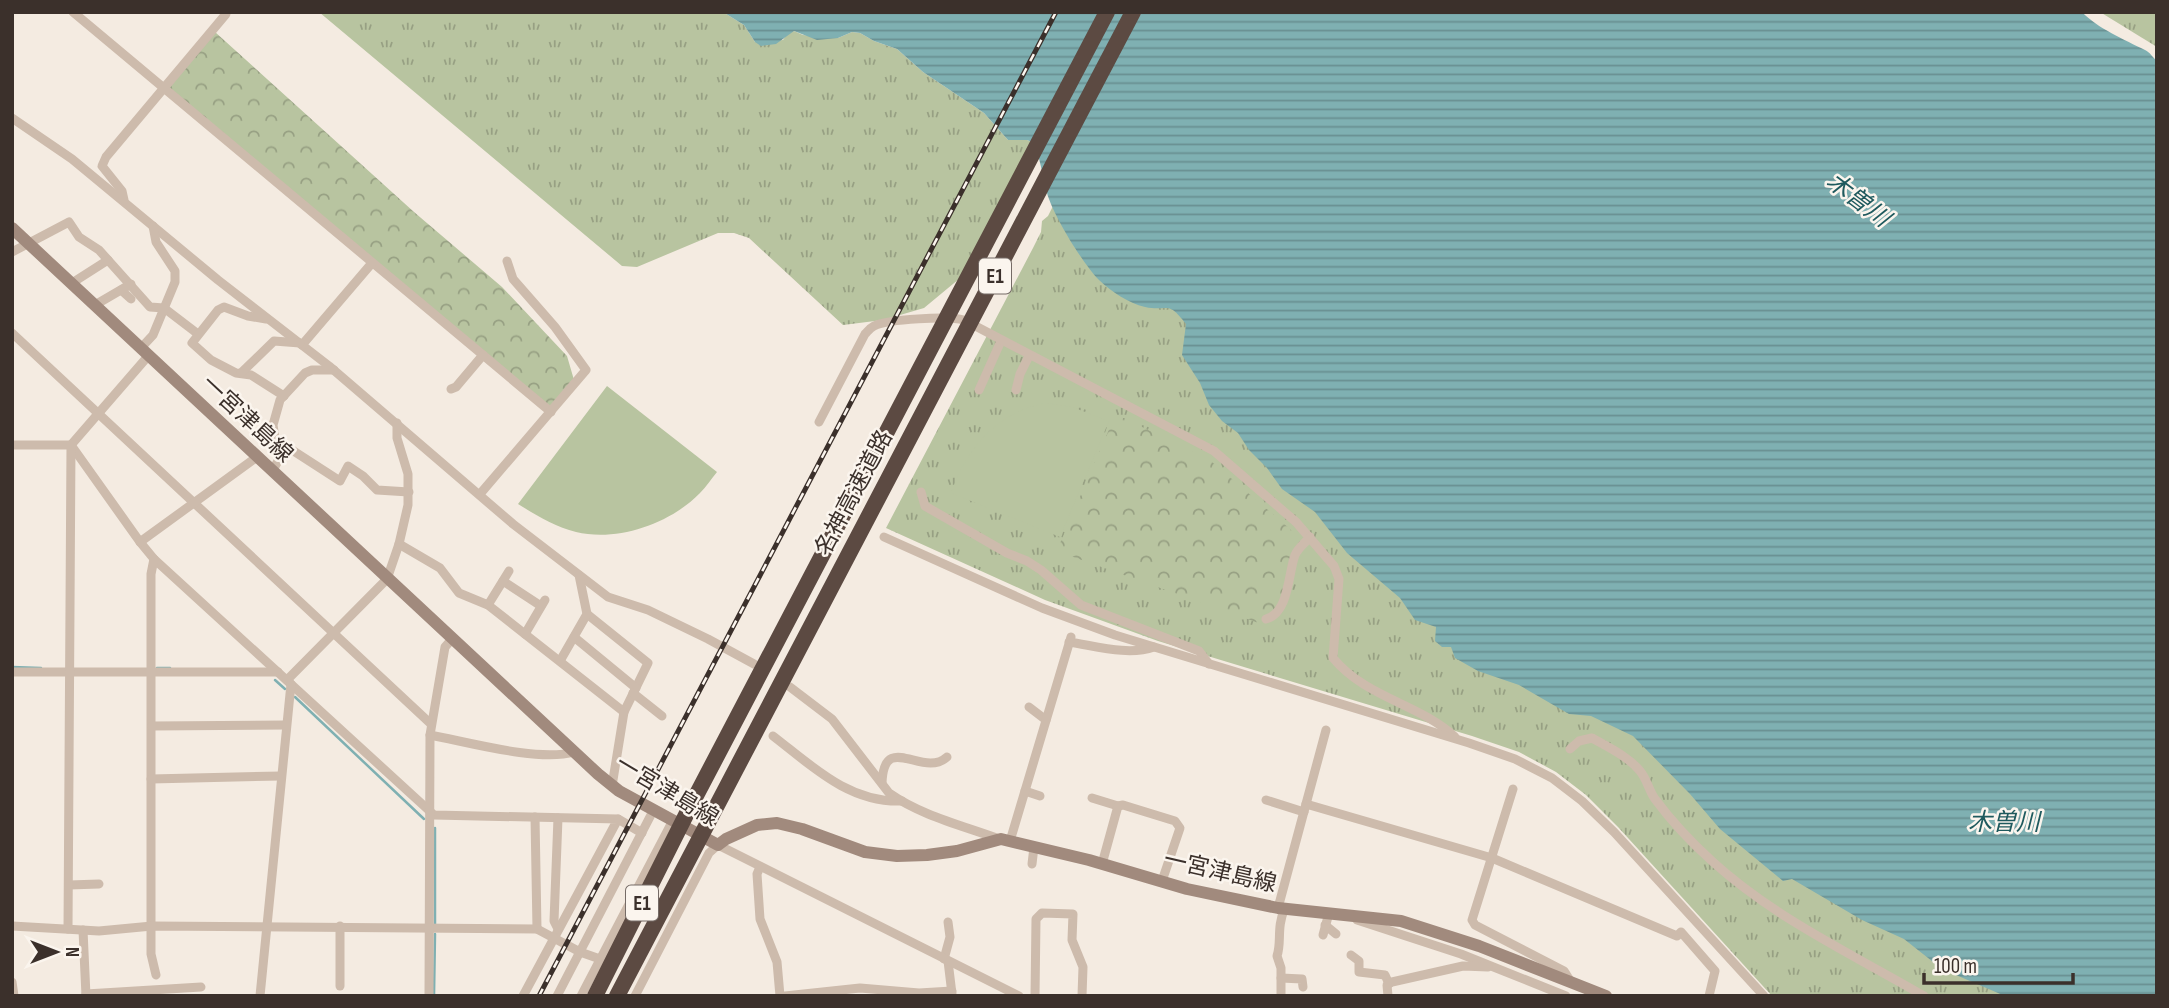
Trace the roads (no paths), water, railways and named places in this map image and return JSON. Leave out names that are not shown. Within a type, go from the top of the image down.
[{"type":"highway","name":"名神高速道路","points":[[595,996],[688,811],[1107,12]]},
{"type":"highway","name":"名神高速道路","points":[[617,996],[1133,12]]},
{"type":"main road","name":"一宮津島線","points":[[12,228],[612,786],[672,822],[718,845],[757,825],[777,823],[802,829],[865,852],[897,856],[957,851],[1005,840],[1330,922],[1401,921],[1431,929],[1606,996]]},
{"type":"street","points":[[73,12],[551,412]]},
{"type":"street","points":[[125,202],[122,191],[102,166],[106,157],[226,14]]},
{"type":"street","points":[[13,119],[72,159],[334,370],[480,494],[608,597],[660,616],[754,664]]},
{"type":"street","points":[[12,252],[69,222],[79,237],[99,250],[150,307],[164,308],[198,334]]},
{"type":"street","points":[[68,929],[71,445],[145,352],[175,282],[175,271],[156,242],[153,226]]},
{"type":"street","points":[[72,283],[108,260]]},
{"type":"street","points":[[480,494],[586,370],[555,327],[513,279],[507,261]]},
{"type":"street","points":[[241,373],[274,341],[301,344],[372,263]]},
{"type":"street","points":[[95,304],[131,284]]},
{"type":"street","points":[[121,290],[131,299]]},
{"type":"street","points":[[269,320],[224,307],[218,310],[192,343],[211,360],[236,373],[251,375],[284,396]]},
{"type":"street","points":[[819,422],[865,334],[874,326],[953,317],[964,320],[1214,451],[1296,522],[1334,566],[1339,579],[1333,658],[1345,673],[1436,723],[1457,739]]},
{"type":"street","points":[[12,333],[431,724]]},
{"type":"street","points":[[979,390],[1001,341]]},
{"type":"street","points":[[451,389],[456,387],[483,355]]},
{"type":"street","points":[[1016,390],[1029,356]]},
{"type":"street","points":[[334,370],[312,370],[305,373],[280,400],[272,432],[275,439],[285,448],[340,481],[348,466],[377,489],[409,492]]},
{"type":"street","points":[[260,996],[289,682],[387,579],[399,544],[409,492],[408,474],[397,438],[397,423]]},
{"type":"street","points":[[12,445],[71,445]]},
{"type":"street","points":[[71,445],[154,559],[429,812],[434,815],[618,819],[642,834]]},
{"type":"street","points":[[272,472],[285,448]]},
{"type":"street","points":[[140,542],[257,457]]},
{"type":"street","points":[[921,492],[925,506],[1007,553],[1027,561],[1081,605],[1199,651],[1209,664]]},
{"type":"street","points":[[884,537],[1042,608],[1154,647],[1457,739],[1515,759],[1552,778],[1582,801],[1614,832],[1764,996]]},
{"type":"street","points":[[1266,619],[1273,617],[1280,608],[1296,552],[1310,537]]},
{"type":"street","points":[[399,544],[440,568],[459,593],[488,605],[624,712]]},
{"type":"street","points":[[154,559],[151,574],[151,954],[156,975]]},
{"type":"street","points":[[488,605],[509,570]]},
{"type":"street","points":[[579,575],[587,614],[648,663],[624,712],[612,786]]},
{"type":"street","points":[[503,581],[543,603],[525,634]]},
{"type":"street","points":[[560,662],[587,614]]},
{"type":"street","points":[[574,637],[662,716]]},
{"type":"street","points":[[429,996],[430,735],[445,647],[452,639]]},
{"type":"street","points":[[790,687],[832,719],[890,793],[902,802],[923,810],[938,820],[1005,840],[1025,791],[1070,640],[1126,650],[1144,651],[1154,647]]},
{"type":"street","points":[[12,672],[278,672]]},
{"type":"street","points":[[1029,707],[1046,720]]},
{"type":"street","points":[[152,726],[286,725]]},
{"type":"street","points":[[1281,996],[1281,968],[1277,956],[1280,949],[1278,933],[1282,908],[1326,730]]},
{"type":"street","points":[[430,735],[535,754],[574,752]]},
{"type":"street","points":[[773,736],[838,785],[857,795],[902,802]]},
{"type":"street","points":[[1570,749],[1579,741],[1592,738],[1614,751],[1640,771],[1653,796],[1688,839],[1741,887],[1796,924],[1924,996]]},
{"type":"street","points":[[882,783],[882,772],[894,757],[902,756],[932,764],[940,763],[947,757]]},
{"type":"street","points":[[151,779],[281,776]]},
{"type":"street","points":[[1513,789],[1472,920],[1475,925],[1564,971],[1571,982]]},
{"type":"street","points":[[1025,791],[1040,796]]},
{"type":"street","points":[[1092,797],[1175,821],[1180,828],[1162,881]]},
{"type":"street","points":[[1266,800],[1492,858],[1677,936],[1681,932],[1715,971],[1709,996]]},
{"type":"street","points":[[1102,864],[1118,806]]},
{"type":"street","points":[[557,996],[653,811]]},
{"type":"street","points":[[535,817],[537,929]]},
{"type":"street","points":[[556,933],[554,921],[558,818]]},
{"type":"street","points":[[523,996],[618,819]]},
{"type":"street","points":[[581,996],[672,822]]},
{"type":"street","points":[[635,996],[709,853],[718,845],[1019,996]]},
{"type":"street","points":[[1032,864],[1034,847]]},
{"type":"street","points":[[760,867],[757,874],[760,919],[777,962],[783,996],[860,988],[952,993],[946,960],[950,937],[948,922]]},
{"type":"street","points":[[69,884],[99,884]]},
{"type":"street","points":[[1035,996],[1035,919],[1042,913],[1073,914],[1072,940],[1083,967],[1082,996]]},
{"type":"street","points":[[1330,922],[1336,933]]},
{"type":"street","points":[[1330,922],[1449,950],[1566,996]]},
{"type":"street","points":[[12,926],[83,930],[152,926],[537,929],[556,933],[580,952],[600,959]]},
{"type":"street","points":[[340,926],[340,986]]},
{"type":"street","points":[[83,930],[86,995],[201,987]]},
{"type":"street","points":[[1351,956],[1359,961],[1359,972],[1385,975],[1390,984]]},
{"type":"street","points":[[1388,996],[1387,985],[1390,984],[1463,966],[1487,968],[1489,965]]},
{"type":"street","points":[[1281,978],[1302,978],[1303,987]]},
{"type":"street","points":[[12,982],[14,996]]},
{"type":"water","name":"木曽川","points":[[723,12],[2082,12],[2103,28],[2147,51],[2157,61],[2157,996],[2005,996],[1942,969],[1904,939],[1862,920],[1792,879],[1783,881],[1720,829],[1633,736],[1591,716],[1569,714],[1519,685],[1478,671],[1455,658],[1451,647],[1442,647],[1435,641],[1436,627],[1415,620],[1400,598],[1347,553],[1315,512],[1282,489],[1238,433],[1222,421],[1209,405],[1200,383],[1182,355],[1186,324],[1180,316],[1171,309],[1145,307],[1126,300],[1092,273],[1055,214],[1032,142],[1008,140],[984,113],[923,72],[897,49],[860,33],[852,32],[838,38],[817,40],[794,31],[776,44],[761,46],[755,42],[744,25]]},
{"type":"waterway","points":[[12,667],[41,668]]},
{"type":"waterway","points":[[157,668],[170,668]]},
{"type":"waterway","points":[[275,680],[285,689]]},
{"type":"waterway","points":[[295,697],[424,819]]},
{"type":"waterway","points":[[435,828],[435,924]]},
{"type":"waterway","points":[[434,996],[435,934]]},
{"type":"railway","points":[[539,996],[1056,12]]}]
